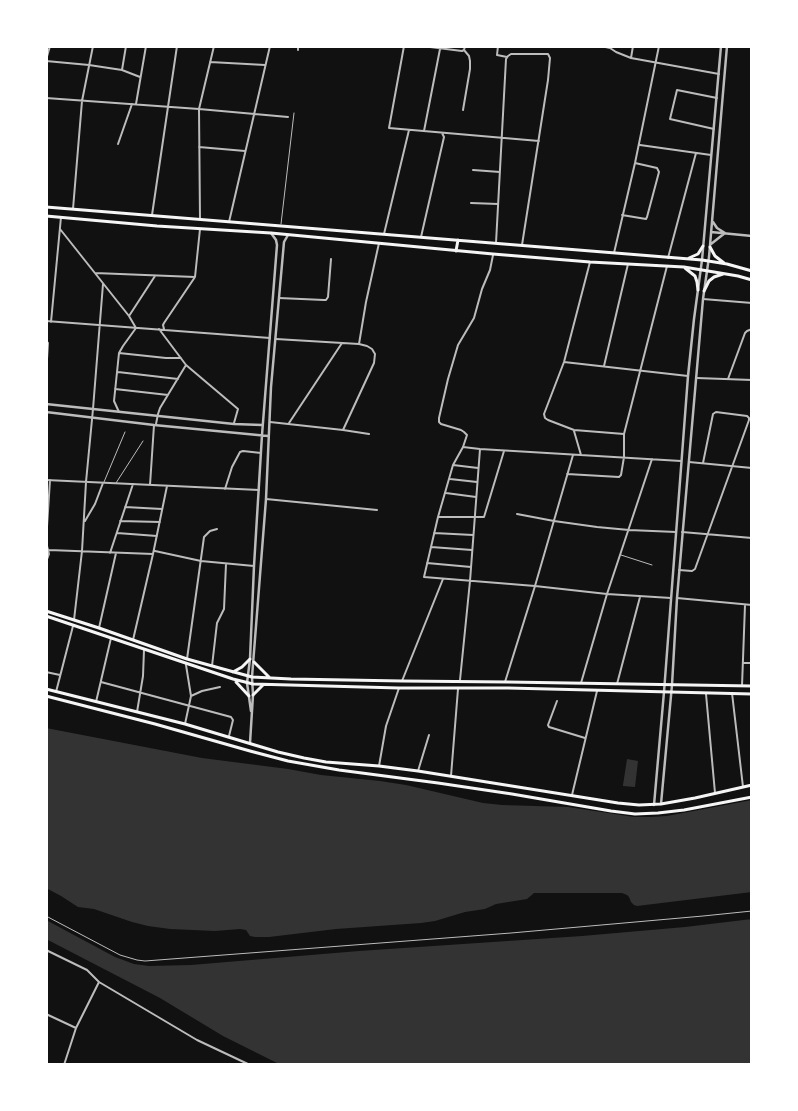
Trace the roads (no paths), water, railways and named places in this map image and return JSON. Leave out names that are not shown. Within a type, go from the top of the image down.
[{"type":"main road","points":[[46,207],[702,260],[752,271]]},
{"type":"main road","points":[[46,216],[271,233],[590,262],[684,267],[700,272],[725,273],[752,280]]},
{"type":"main road","points":[[253,224],[253,232]]},
{"type":"main road","points":[[456,251],[458,240]]},
{"type":"main road","points":[[685,259],[697,254],[703,246]]},
{"type":"main road","points":[[710,246],[715,256],[727,264]]},
{"type":"main road","points":[[684,267],[695,276],[698,290]]},
{"type":"main road","points":[[704,291],[714,277],[725,273]]},
{"type":"main road","points":[[46,611],[188,659],[250,676],[402,682],[752,686]]},
{"type":"main road","points":[[46,616],[234,680],[253,684],[399,688],[584,689],[752,694]]},
{"type":"main road","points":[[233,672],[250,660]]},
{"type":"main road","points":[[254,662],[270,678]]},
{"type":"main road","points":[[234,680],[251,696],[264,684]]},
{"type":"main road","points":[[506,682],[508,688]]},
{"type":"main road","points":[[582,683],[584,689]]},
{"type":"main road","points":[[46,689],[185,724],[290,755],[316,760],[418,771],[632,804],[654,805],[752,785]]},
{"type":"main road","points":[[46,696],[312,766],[504,792],[611,811],[635,814],[658,813],[752,797]]},
{"type":"street","points":[[50,46],[46,60],[122,70],[140,77]]},
{"type":"street","points":[[73,209],[82,101],[92,46]]},
{"type":"street","points":[[122,70],[126,46]]},
{"type":"street","points":[[136,104],[146,46]]},
{"type":"street","points":[[152,215],[177,46]]},
{"type":"street","points":[[200,220],[199,109],[214,46]]},
{"type":"street","points":[[229,222],[270,46]]},
{"type":"street","points":[[404,46],[389,128],[540,141]]},
{"type":"street","points":[[422,46],[464,50]]},
{"type":"street","points":[[464,50],[465,46]]},
{"type":"street","points":[[498,46],[497,56],[511,54],[550,55],[540,141],[522,245]]},
{"type":"street","points":[[601,46],[610,47],[616,52],[631,58],[719,74]]},
{"type":"street","points":[[631,58],[634,46]]},
{"type":"street","points":[[614,253],[659,46]]},
{"type":"street","points":[[654,805],[688,376],[702,260],[721,46]]},
{"type":"street","points":[[660,804],[672,685],[682,532],[703,299],[710,246],[727,46]]},
{"type":"street","points":[[424,131],[440,49]]},
{"type":"street","points":[[463,110],[470,69],[469,56],[464,50]]},
{"type":"street","points":[[496,243],[507,56]]},
{"type":"street","points":[[210,62],[265,65]]},
{"type":"street","points":[[714,129],[670,119],[677,90],[717,98]]},
{"type":"street","points":[[46,98],[288,117]]},
{"type":"street","points":[[118,144],[132,104]]},
{"type":"street","points":[[384,234],[409,130]]},
{"type":"street","points":[[421,237],[444,137],[442,133]]},
{"type":"street","points":[[638,144],[712,155]]},
{"type":"street","points":[[199,147],[246,151]]},
{"type":"street","points":[[668,258],[696,153]]},
{"type":"street","points":[[622,214],[646,219],[659,172],[656,168],[635,163]]},
{"type":"street","points":[[473,170],[500,172]]},
{"type":"street","points":[[471,203],[498,204]]},
{"type":"street","points":[[51,322],[61,217]]},
{"type":"street","points":[[712,221],[725,233]]},
{"type":"street","points":[[60,229],[129,316],[136,328]]},
{"type":"street","points":[[165,330],[164,323],[195,277],[200,229]]},
{"type":"street","points":[[711,232],[752,236]]},
{"type":"street","points":[[250,743],[253,684],[250,676],[250,660],[254,566],[262,425],[277,245],[271,233]]},
{"type":"street","points":[[710,246],[725,233]]},
{"type":"street","points":[[251,696],[247,683],[254,662],[266,499],[271,387],[284,242],[289,235]]},
{"type":"street","points":[[360,344],[366,302],[379,243]]},
{"type":"street","points":[[493,254],[490,270],[482,289],[474,318],[458,345],[439,418],[441,424],[457,428],[467,435],[464,447],[454,465],[445,492],[424,577],[752,605]]},
{"type":"street","points":[[279,298],[326,300],[328,298],[331,259]]},
{"type":"street","points":[[590,262],[564,362],[544,414],[548,420],[574,430],[624,434]]},
{"type":"street","points":[[604,366],[628,264]]},
{"type":"street","points":[[568,474],[619,477],[622,473],[624,434],[667,266]]},
{"type":"street","points":[[94,273],[195,277]]},
{"type":"street","points":[[129,316],[155,276]]},
{"type":"street","points":[[74,620],[82,552],[103,284]]},
{"type":"street","points":[[703,299],[752,303]]},
{"type":"street","points":[[272,306],[278,306]]},
{"type":"street","points":[[46,321],[270,338]]},
{"type":"street","points":[[119,412],[114,401],[120,353],[136,328]]},
{"type":"street","points":[[159,329],[186,364],[238,409],[234,424]]},
{"type":"street","points":[[728,379],[745,333],[747,330],[752,329]]},
{"type":"street","points":[[276,339],[360,344],[372,349],[375,354],[374,363],[344,430]]},
{"type":"street","points":[[46,341],[48,343],[46,375]]},
{"type":"street","points":[[289,424],[342,343]]},
{"type":"street","points":[[120,353],[181,358]]},
{"type":"street","points":[[564,362],[688,376]]},
{"type":"street","points":[[150,485],[157,416],[186,364]]},
{"type":"street","points":[[117,372],[178,379]]},
{"type":"street","points":[[696,378],[752,380]]},
{"type":"street","points":[[266,386],[271,387]]},
{"type":"street","points":[[115,389],[168,396]]},
{"type":"street","points":[[46,404],[234,424],[262,425]]},
{"type":"street","points":[[56,413],[57,405]]},
{"type":"street","points":[[46,412],[268,436]]},
{"type":"street","points":[[679,570],[694,570],[749,418],[716,412],[713,414],[702,463]]},
{"type":"street","points":[[269,422],[369,434]]},
{"type":"street","points":[[574,430],[582,455]]},
{"type":"street","points":[[464,447],[682,462]]},
{"type":"street","points":[[459,682],[470,581],[480,449]]},
{"type":"street","points":[[438,517],[481,518],[485,516],[505,450]]},
{"type":"street","points":[[225,489],[239,453],[243,451],[261,453]]},
{"type":"street","points":[[506,682],[573,455]]},
{"type":"street","points":[[582,683],[607,594],[652,459]]},
{"type":"street","points":[[689,462],[752,468]]},
{"type":"street","points":[[454,465],[478,468]]},
{"type":"street","points":[[260,466],[267,467]]},
{"type":"street","points":[[450,478],[477,482]]},
{"type":"street","points":[[46,562],[49,554],[46,542],[48,480],[259,490]]},
{"type":"street","points":[[84,523],[90,515],[103,483]]},
{"type":"street","points":[[110,552],[133,484]]},
{"type":"street","points":[[133,640],[154,553],[167,486]]},
{"type":"street","points":[[445,492],[476,497]]},
{"type":"street","points":[[266,499],[377,510]]},
{"type":"street","points":[[125,507],[162,509]]},
{"type":"street","points":[[517,514],[597,527],[676,532]]},
{"type":"street","points":[[120,521],[160,522]]},
{"type":"street","points":[[188,659],[204,538],[210,531],[217,529]]},
{"type":"street","points":[[682,532],[752,538]]},
{"type":"street","points":[[116,533],[157,536]]},
{"type":"street","points":[[434,533],[473,535]]},
{"type":"street","points":[[431,547],[472,550]]},
{"type":"street","points":[[47,549],[82,552],[154,553],[200,561],[254,566]]},
{"type":"street","points":[[99,628],[116,553]]},
{"type":"street","points":[[427,563],[471,567]]},
{"type":"street","points":[[212,666],[217,623],[224,609],[226,564]]},
{"type":"street","points":[[402,682],[443,579]]},
{"type":"street","points":[[617,684],[640,596]]},
{"type":"street","points":[[742,686],[745,605]]},
{"type":"street","points":[[56,692],[74,626]]},
{"type":"street","points":[[96,702],[111,638]]},
{"type":"street","points":[[137,712],[143,676],[144,649]]},
{"type":"street","points":[[185,724],[191,696],[186,663]]},
{"type":"street","points":[[743,663],[752,663]]},
{"type":"street","points":[[46,672],[60,675]]},
{"type":"street","points":[[101,682],[232,718],[229,736]]},
{"type":"street","points":[[191,696],[202,691],[220,688]]},
{"type":"street","points":[[379,766],[386,726],[399,688]]},
{"type":"street","points":[[451,776],[458,688]]},
{"type":"street","points":[[572,795],[598,690]]},
{"type":"street","points":[[706,693],[715,794]]},
{"type":"street","points":[[732,694],[743,787]]},
{"type":"street","points":[[557,701],[548,726],[585,738]]},
{"type":"street","points":[[418,771],[429,735]]},
{"type":"street","points":[[46,950],[87,970],[99,982],[197,1040],[250,1065]]},
{"type":"street","points":[[64,1065],[76,1028],[99,982]]},
{"type":"street","points":[[46,1014],[76,1028]]},
{"type":"lane","points":[[280,226],[294,113]]},
{"type":"lane","points":[[103,483],[125,432]]},
{"type":"lane","points":[[116,484],[143,441]]},
{"type":"lane","points":[[621,555],[652,565]]},
{"type":"lane","points":[[46,916],[120,955],[145,961],[511,933],[752,911]]}]
